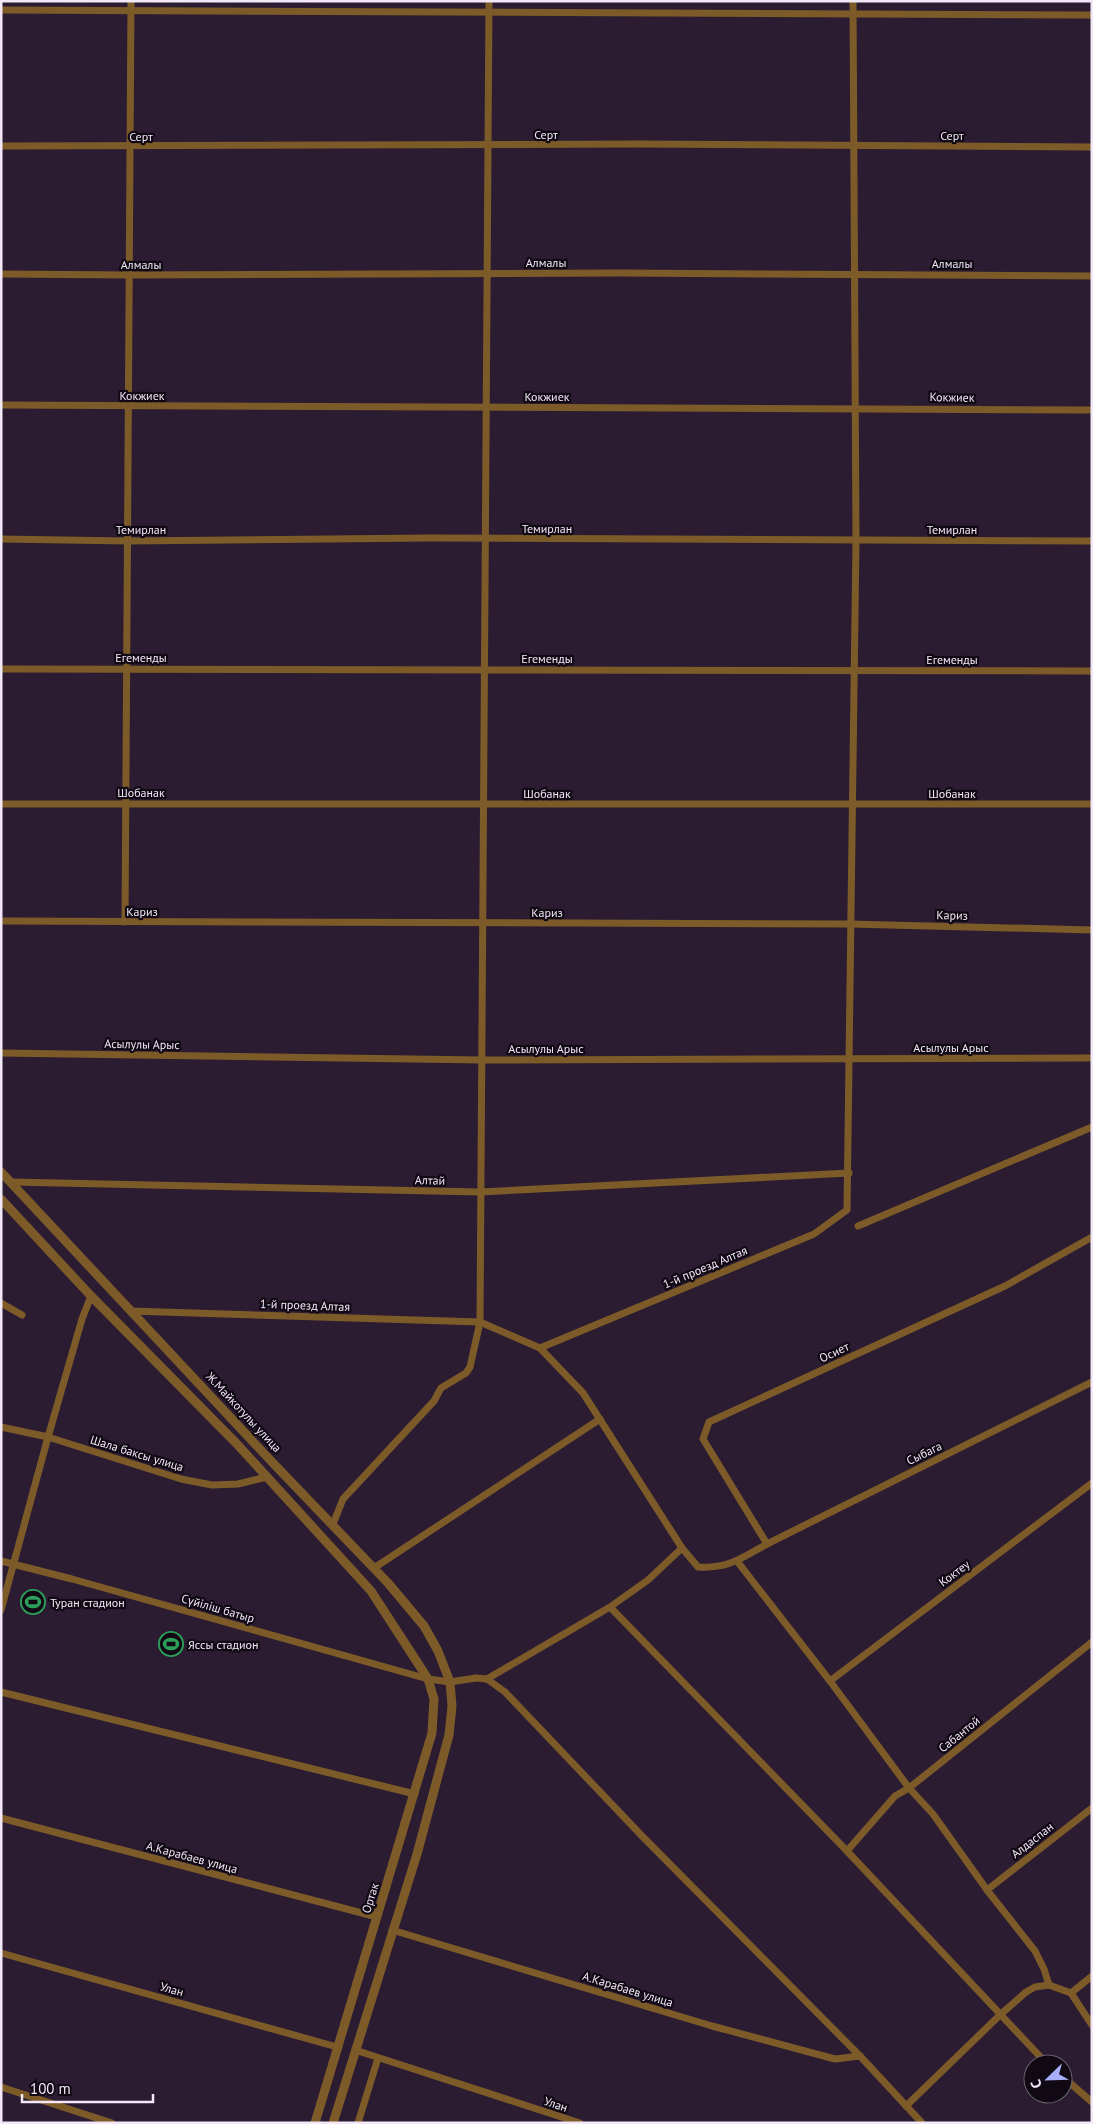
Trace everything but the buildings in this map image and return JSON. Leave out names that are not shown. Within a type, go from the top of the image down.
[{"type":"street","points":[[125,922],[131,1]]},
{"type":"street","points":[[332,1524],[343,1499],[434,1401],[441,1388],[466,1373],[470,1367],[480,1322],[489,1]]},
{"type":"street","points":[[849,1173],[851,804],[856,540],[853,1]]},
{"type":"street","points":[[1,10],[1092,15]]},
{"type":"street","name":"Серт","points":[[1,146],[1092,147]]},
{"type":"street","name":"Алмалы","points":[[1,274],[487,273],[1092,276]]},
{"type":"street","name":"Кокжиек","points":[[1,405],[1092,410]]},
{"type":"street","name":"Темирлан","points":[[1,539],[128,541],[486,539],[1092,541]]},
{"type":"street","name":"Егеменды","points":[[1,669],[1092,671]]},
{"type":"street","name":"Шобанак","points":[[1,804],[1092,804]]},
{"type":"street","name":"Кариз","points":[[1,921],[850,924],[1092,930]]},
{"type":"street","name":"Асылулы Арыс","points":[[1,1053],[482,1060],[1092,1058]]},
{"type":"street","points":[[858,1226],[1092,1126]]},
{"type":"street","name":"Ж.Майкотулы улица","points":[[1,1172],[374,1568],[424,1626],[438,1650],[450,1682]]},
{"type":"street","name":"Алтай","points":[[11,1182],[480,1192],[849,1173]]},
{"type":"street","name":"1-й проезд Алтая","points":[[540,1348],[814,1234],[847,1210],[849,1173]]},
{"type":"street","points":[[1,1199],[267,1477],[371,1591],[428,1680]]},
{"type":"street","name":"Осиет","points":[[767,1544],[703,1439],[709,1422],[1005,1286],[1092,1237]]},
{"type":"street","points":[[1,1610],[82,1319],[92,1296]]},
{"type":"street","points":[[1,1303],[22,1315]]},
{"type":"street","name":"1-й проезд Алтая","points":[[130,1311],[480,1322]]},
{"type":"street","points":[[480,1322],[540,1348],[583,1393],[682,1548],[648,1580],[610,1606],[486,1679],[505,1692],[635,1829],[860,2056],[922,2123]]},
{"type":"street","points":[[175,1380],[186,1369]]},
{"type":"street","name":"Сыбага","points":[[682,1548],[698,1567],[716,1568],[737,1561],[767,1544],[1092,1382]]},
{"type":"street","points":[[374,1568],[600,1418]]},
{"type":"street","name":"Шала баксы улица","points":[[1,1427],[48,1437],[181,1479],[212,1485],[238,1484],[267,1477]]},
{"type":"street","name":"Коктеу","points":[[830,1681],[1092,1483]]},
{"type":"street","name":"Сүйіліш батыр","points":[[1,1561],[428,1680],[450,1682],[476,1678],[486,1679]]},
{"type":"street","points":[[737,1561],[830,1681],[909,1788],[934,1814],[987,1890],[1035,1951],[1049,1985]]},
{"type":"street","points":[[610,1606],[847,1851],[1036,2054]]},
{"type":"street","name":"Сабантой","points":[[847,1851],[895,1796],[909,1788],[1092,1642]]},
{"type":"street","name":"Ортак","points":[[315,2123],[432,1733],[434,1699],[428,1680]]},
{"type":"street","points":[[333,2123],[417,1854],[449,1735],[452,1706],[450,1682]]},
{"type":"street","points":[[1,1692],[414,1794]]},
{"type":"street","name":"Алдаспан","points":[[987,1890],[1092,1808]]},
{"type":"street","name":"А.Карабаев улица","points":[[1,1818],[377,1917]]},
{"type":"street","name":"А.Карабаев улица","points":[[392,1930],[721,2029],[835,2059],[860,2056]]},
{"type":"street","name":"Улан","points":[[1,1953],[338,2047]]},
{"type":"street","points":[[1070,1993],[1092,1976]]},
{"type":"street","points":[[906,2106],[1001,2014],[1026,1992],[1035,1987],[1049,1985],[1070,1993],[1092,2025]]},
{"type":"street","name":"Улан","points":[[355,2050],[580,2123]]},
{"type":"street","points":[[358,2123],[378,2058]]},
{"type":"street","points":[[1073,2086],[1092,2102]]},
{"type":"street","points":[[1,2087],[112,2123]]},
{"type":"place","name":"Туран стадион","points":[[33,1602]]},
{"type":"place","name":"Яссы стадион","points":[[171,1644]]}]
